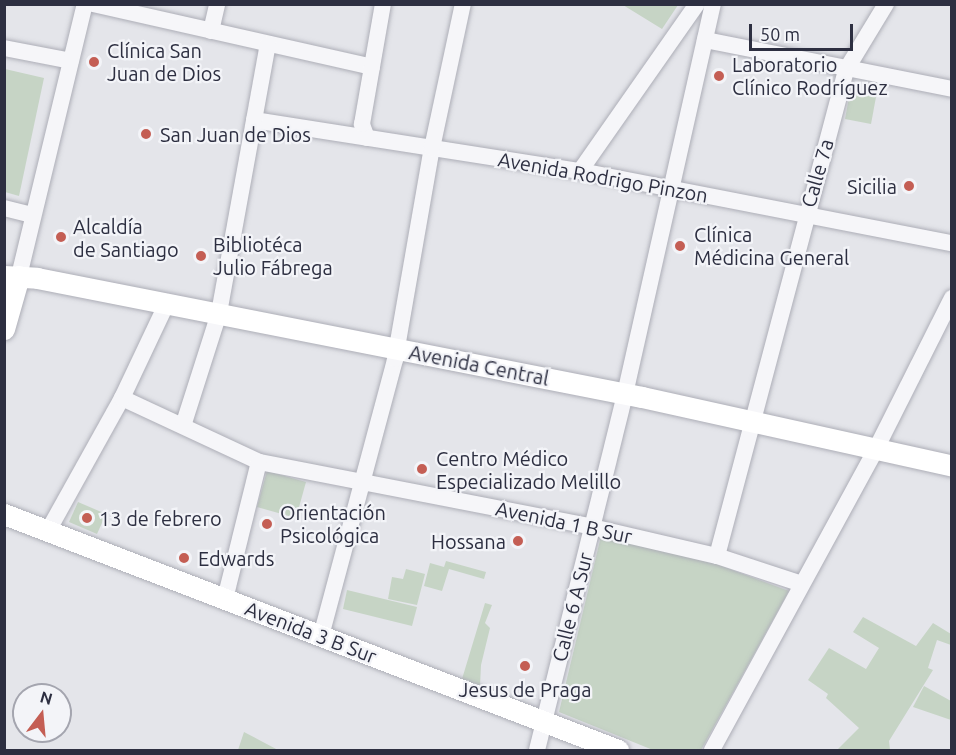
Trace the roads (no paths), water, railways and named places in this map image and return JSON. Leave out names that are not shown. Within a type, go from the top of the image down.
[{"type":"main road","name":"Avenida Central","points":[[18,279],[168,303],[397,348],[625,394],[951,466]]},
{"type":"main road","points":[[4,329],[18,279]]},
{"type":"main road","name":"Avenida 3 B Sur","points":[[8,520],[48,531],[618,750]]},
{"type":"street","points":[[18,279],[85,4]]},
{"type":"street","points":[[93,4],[372,67]]},
{"type":"street","points":[[211,31],[216,4]]},
{"type":"street","points":[[367,138],[361,131],[383,4]]},
{"type":"street","points":[[321,636],[397,348],[432,148],[463,4]]},
{"type":"street","points":[[580,171],[697,4]]},
{"type":"street","name":"Calle 6 A Sur","points":[[537,750],[625,394],[713,4]]},
{"type":"street","name":"Calle 7a","points":[[717,556],[754,422],[806,212],[846,70],[886,4]]},
{"type":"street","points":[[705,40],[846,70],[951,89]]},
{"type":"street","points":[[183,426],[219,313],[268,44]]},
{"type":"street","points":[[4,48],[71,61]]},
{"type":"street","name":"Avenida Rodrigo Pinzon","points":[[254,120],[580,171],[806,212],[951,243]]},
{"type":"street","points":[[4,208],[33,215]]},
{"type":"street","points":[[712,750],[876,449],[951,298]]},
{"type":"street","points":[[48,531],[122,398],[168,303]]},
{"type":"street","name":"Avenida 1 B Sur","points":[[122,398],[259,462],[592,527],[717,556],[802,584]]},
{"type":"street","points":[[225,599],[259,462]]},
{"type":"place","name":"Clínica San Juan de Dios","points":[[94,62]]},
{"type":"place","name":"Laboratorio Clínico Rodríguez","points":[[719,76]]},
{"type":"place","name":"San Juan de Dios","points":[[146,134]]},
{"type":"place","name":"Sicilia","points":[[909,186]]},
{"type":"place","name":"Alcaldía de Santiago","points":[[61,237]]},
{"type":"place","name":"Clínica Médicina General","points":[[680,246]]},
{"type":"place","name":"Bibliotéca Julio Fábrega","points":[[201,256]]},
{"type":"place","name":"Centro Médico Especializado Melillo","points":[[422,469]]},
{"type":"place","name":"13 de febrero","points":[[87,518]]},
{"type":"place","name":"Orientación Psicológica","points":[[267,524]]},
{"type":"place","name":"Hossana","points":[[518,541]]},
{"type":"place","name":"Edwards","points":[[184,558]]},
{"type":"place","name":"Jesus de Praga","points":[[525,666]]}]
